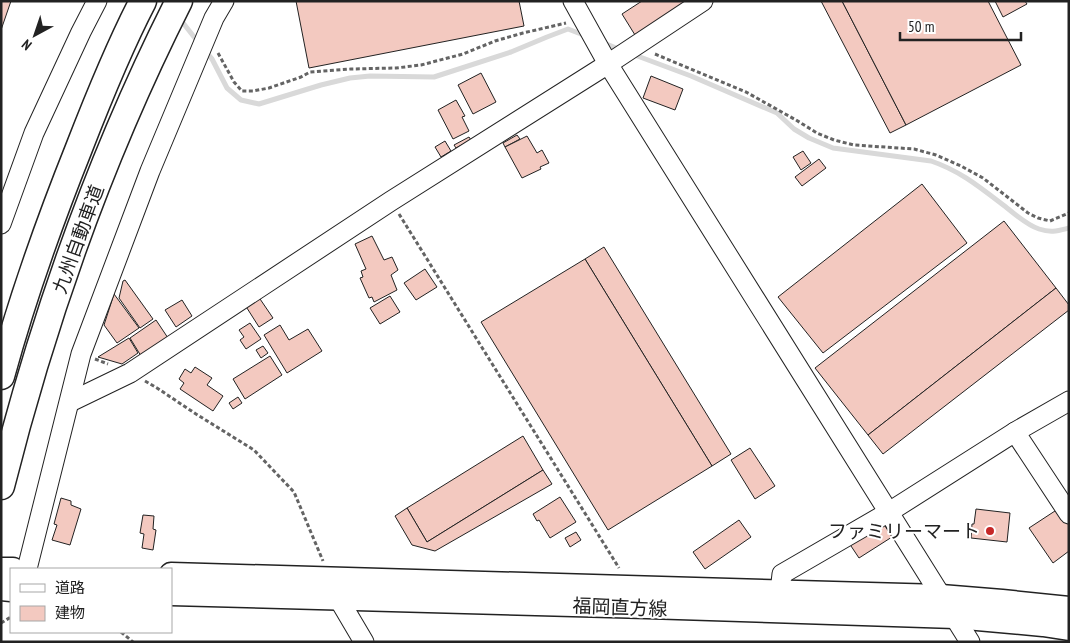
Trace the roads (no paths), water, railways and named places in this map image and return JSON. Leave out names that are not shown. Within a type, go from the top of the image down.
[{"type":"highway","name":"九州自動車道","points":[[1,376],[59,199],[101,91],[143,1]]},
{"type":"highway","name":"九州自動車道","points":[[1,486],[53,306],[87,210],[130,105],[179,1]]},
{"type":"main road","name":"福岡直方線","points":[[172,574],[334,588],[955,617],[1069,629]]},
{"type":"main road","name":"福岡直方線","points":[[172,594],[334,588],[622,587],[941,596],[1069,608]]},
{"type":"street","points":[[1,224],[34,133],[97,1]]},
{"type":"street","points":[[27,568],[81,354],[150,171],[214,18],[224,1]]},
{"type":"street","points":[[573,1],[608,64],[970,642]]},
{"type":"street","points":[[70,402],[130,374],[391,201],[608,64],[703,1]]},
{"type":"street","points":[[780,592],[782,574],[889,512],[1069,400]]},
{"type":"street","points":[[1015,432],[1069,514]]},
{"type":"street","points":[[334,588],[364,642]]},
{"type":"waterway","points":[[180,19],[198,42]]},
{"type":"waterway","points":[[205,51],[212,59],[227,88],[241,100],[259,104],[350,78],[370,76],[434,77],[511,52],[568,29],[586,36]]},
{"type":"waterway","points":[[604,43],[621,50]]},
{"type":"waterway","points":[[632,54],[691,76],[777,113],[794,129],[809,138],[833,148],[931,161],[971,181],[1022,220],[1035,227],[1051,231],[1069,228]]},
{"type":"place","name":"ファミリーマート","points":[[990,531]]}]
